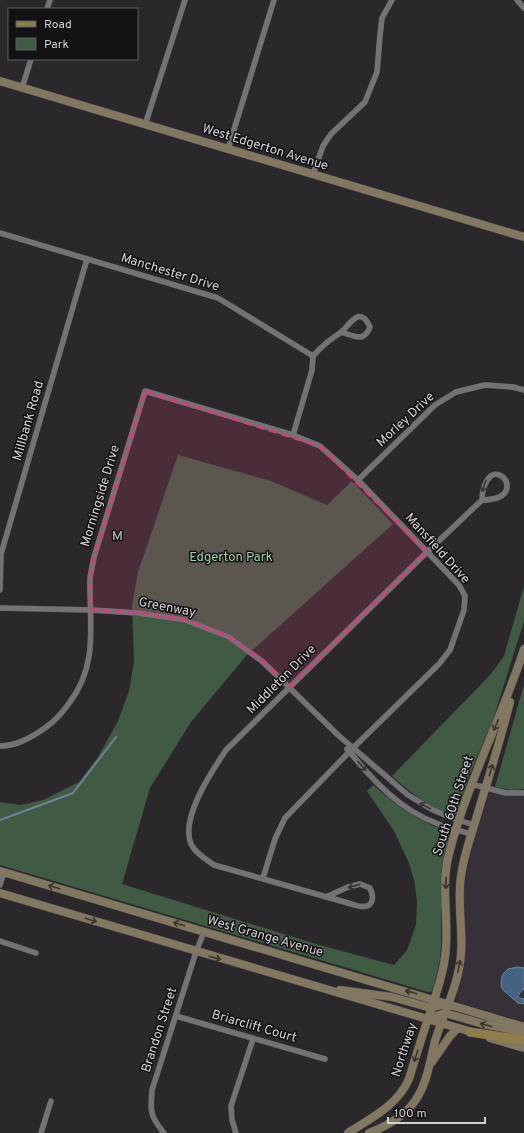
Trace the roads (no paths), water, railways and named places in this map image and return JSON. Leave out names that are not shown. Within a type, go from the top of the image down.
[{"type":"main road","points":[[470,1032],[524,1040]]},
{"type":"street","points":[[145,125],[185,0]]},
{"type":"street","points":[[228,149],[274,0]]},
{"type":"street","points":[[313,174],[323,146],[331,134],[364,102],[377,72],[382,18],[392,0]]},
{"type":"street","points":[[517,0],[524,8]]},
{"type":"street","points":[[22,88],[31,60]]},
{"type":"street","name":"West Edgerton Avenue","points":[[0,81],[524,237]]},
{"type":"street","name":"Manchester Drive","points":[[0,233],[218,298],[313,356]]},
{"type":"street","name":"Millbank Road","points":[[0,590],[1,554],[87,259]]},
{"type":"street","points":[[293,435],[312,370],[313,356],[326,342],[341,332],[355,318],[362,317],[367,321],[370,327],[365,336],[357,338],[341,332]]},
{"type":"street","name":"Morley Drive","points":[[358,480],[435,405],[456,392],[485,385],[513,387],[524,390]]},
{"type":"street","name":"Mansfield Drive","points":[[145,391],[293,435],[320,446],[358,480],[459,585],[465,596],[464,610],[450,650],[439,664],[351,750],[285,818],[275,838],[263,878]]},
{"type":"street","name":"Morningside Drive","points":[[0,746],[19,743],[34,736],[49,725],[61,715],[82,683],[89,661],[91,645],[90,576],[94,556],[145,391]]},
{"type":"street","points":[[492,475],[498,475],[503,478],[507,483],[507,490],[504,494],[490,500],[482,500],[483,486],[486,480],[492,475]]},
{"type":"street","name":"Middleton Drive","points":[[263,878],[214,865],[200,855],[191,844],[189,828],[193,810],[208,777],[226,750],[427,552],[482,500]]},
{"type":"street","name":"Greenway","points":[[0,608],[91,610],[138,613],[185,620],[229,637],[263,662],[290,687],[338,735],[381,788],[400,804],[428,820],[456,831],[472,834]]},
{"type":"street","name":"South 60th Street","points":[[428,1019],[445,958],[446,874],[449,855],[471,784],[515,676],[524,649]]},
{"type":"street","name":"South 60th Street","points":[[441,1023],[457,977],[461,956],[462,932],[459,889],[465,857],[500,743],[515,676]]},
{"type":"street","name":"Greenway","points":[[351,750],[418,802],[474,825]]},
{"type":"street","points":[[471,784],[506,793],[524,793]]},
{"type":"street","points":[[0,885],[2,871]]},
{"type":"street","name":"West Grange Avenue","points":[[2,871],[448,1003],[524,1027]]},
{"type":"street","points":[[263,878],[326,897],[363,907],[370,904],[372,899],[370,888],[360,884],[348,887],[326,897]]},
{"type":"street","points":[[0,893],[524,1048]]},
{"type":"street","name":"Brandon Street","points":[[164,1133],[154,1121],[150,1106],[152,1090],[196,952],[204,932]]},
{"type":"street","points":[[0,941],[36,953]]},
{"type":"street","points":[[312,986],[392,997],[431,1008],[448,1003]]},
{"type":"street","points":[[428,1019],[445,1013],[483,1024],[524,1032]]},
{"type":"street","name":"Briarclift Court","points":[[176,1016],[325,1059]]},
{"type":"street","name":"Northway","points":[[348,1133],[390,1105],[404,1089],[428,1019]]},
{"type":"street","name":"Northway","points":[[369,1133],[396,1120],[408,1110],[418,1095],[427,1072],[441,1023]]},
{"type":"street","points":[[427,1072],[450,1036],[458,1028]]},
{"type":"street","points":[[236,1133],[232,1120],[232,1106],[253,1039]]},
{"type":"street","points":[[41,1133],[51,1101]]},
{"type":"water","points":[[518,967],[524,968],[524,989],[518,996],[519,998],[524,999],[524,1004],[518,1003],[503,990],[501,986],[502,976],[504,973],[508,969]]},
{"type":"waterway","points":[[0,820],[73,793],[116,737]]},
{"type":"district","name":"M","points":[[118,536]]},
{"type":"park label","name":"Edgerton Park","points":[[231,558]]}]
